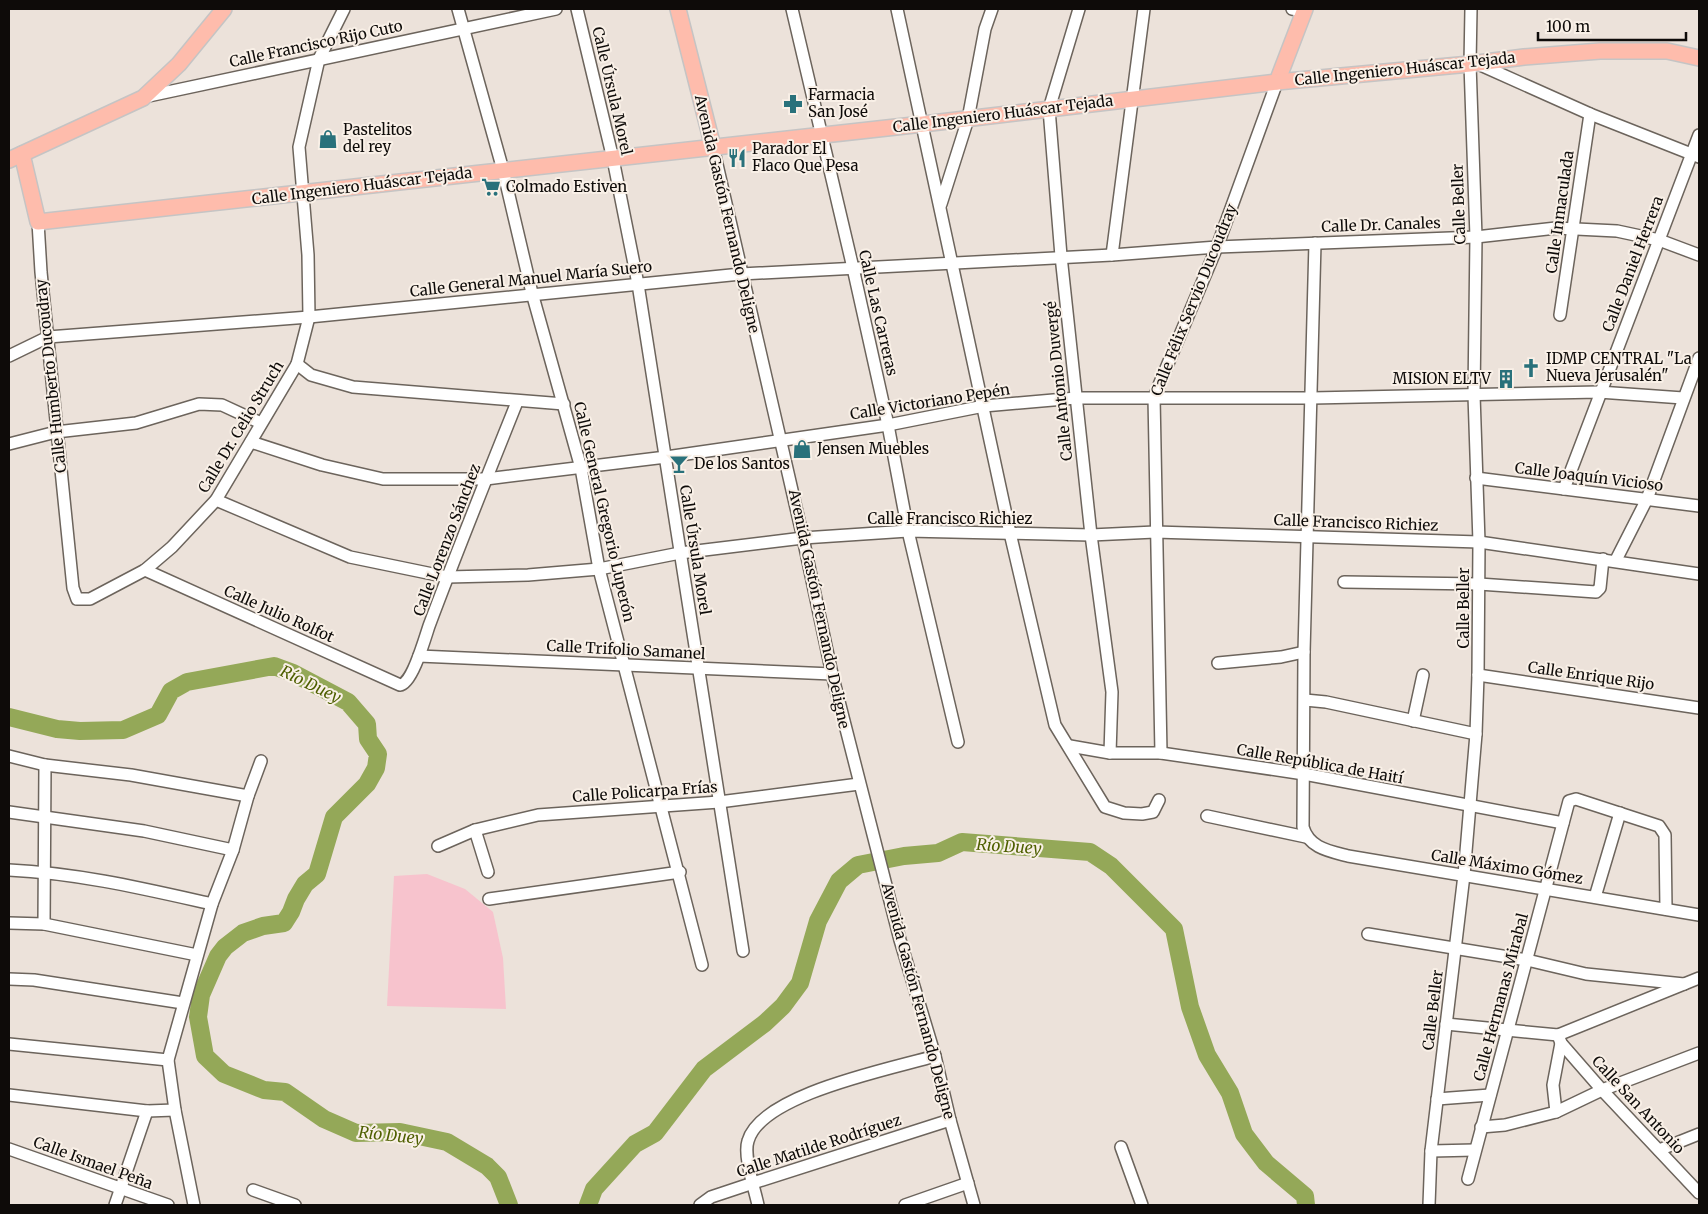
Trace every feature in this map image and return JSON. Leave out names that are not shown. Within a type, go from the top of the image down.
[{"type":"main road","points":[[16,157],[142,98],[179,64],[224,9]]},
{"type":"main road","name":"Avenida Gastón Fernando Deligne","points":[[678,9],[713,147]]},
{"type":"main road","name":"Calle Félix Servio Ducoudray","points":[[1277,82],[1300,10]]},
{"type":"main road","name":"Calle Ingeniero Huáscar Tejada","points":[[38,222],[968,119],[1277,82],[1473,64],[1524,57],[1600,51],[1667,51],[1699,58]]},
{"type":"main road","name":"Calle Humberto Ducoudray","points":[[16,157],[38,222]]},
{"type":"street","name":"Calle Dr. Celio Struch","points":[[77,598],[90,599],[145,570],[172,547],[216,500],[297,364],[309,317],[308,255],[299,147],[319,59],[344,9]]},
{"type":"street","name":"Calle General Gregorio Luperón","points":[[458,9],[503,170],[532,294],[582,468],[600,569],[680,872],[702,965]]},
{"type":"street","name":"Calle Francisco Rijo Cuto","points":[[142,98],[556,9]]},
{"type":"street","name":"Calle Úrsula Morel","points":[[577,9],[613,159],[638,284],[743,951]]},
{"type":"street","name":"Calle Las Carreras","points":[[792,9],[853,268],[888,425],[908,531],[958,742]]},
{"type":"street","points":[[897,9],[1010,533],[1055,725],[1070,746],[1106,807],[1124,813],[1142,814],[1153,812],[1159,800]]},
{"type":"street","points":[[940,206],[968,119],[985,29],[992,9]]},
{"type":"street","name":"Calle Antonio Duvergé","points":[[1079,9],[1049,109],[1061,256],[1076,398],[1091,535],[1112,692],[1110,753]]},
{"type":"street","points":[[1112,255],[1144,9]]},
{"type":"street","name":"Calle Beller","points":[[1430,1205],[1431,1151],[1464,875],[1476,734],[1479,584],[1474,395],[1476,237],[1471,9]]},
{"type":"street","points":[[1473,64],[1590,114],[1695,155]]},
{"type":"street","name":"Calle Félix Servio Ducoudray","points":[[1161,753],[1154,397],[1217,247],[1277,82]]},
{"type":"street","name":"Calle Inmaculada","points":[[1560,315],[1590,114]]},
{"type":"street","name":"Calle Daniel Herrera","points":[[1564,489],[1599,392],[1695,155],[1699,135]]},
{"type":"street","name":"Avenida Gastón Fernando Deligne","points":[[713,147],[781,440],[832,674],[859,784],[900,940],[935,1056],[950,1120],[974,1205]]},
{"type":"street","name":"Calle Humberto Ducoudray","points":[[38,222],[56,432],[73,588],[77,598]]},
{"type":"street","name":"Calle Dr. Canales","points":[[1061,256],[1112,255],[1217,247],[1476,237],[1556,228],[1617,231],[1659,240],[1699,254]]},
{"type":"street","points":[[1309,840],[1303,827],[1304,652],[1315,243]]},
{"type":"street","name":"Calle General Manuel María Suero","points":[[9,356],[48,337],[309,317],[741,274],[1061,256]]},
{"type":"street","points":[[1616,560],[1647,499],[1699,358]]},
{"type":"street","points":[[297,364],[311,375],[353,387],[517,402],[564,404]]},
{"type":"street","name":"Calle Victoriano Pepén","points":[[251,442],[322,465],[382,479],[486,479],[666,457],[888,425],[984,406],[1076,398],[1312,398],[1599,392],[1683,398]]},
{"type":"street","name":"Calle Lorenzo Sánchez","points":[[400,685],[407,682],[418,656],[447,577],[517,402]]},
{"type":"street","points":[[9,444],[56,432],[136,424],[199,404],[222,405],[260,424]]},
{"type":"street","name":"Calle Joaquín Vicioso","points":[[1476,478],[1699,506]]},
{"type":"street","name":"Calle Francisco Richiez","points":[[216,500],[350,557],[447,577],[528,575],[600,569],[680,553],[803,538],[908,531],[1091,535],[1156,532],[1478,542],[1616,560],[1699,574]]},
{"type":"street","points":[[1344,582],[1479,584],[1596,592],[1600,588],[1603,559]]},
{"type":"street","name":"Calle Julio Rolfot","points":[[145,570],[400,685]]},
{"type":"street","points":[[1218,664],[1282,657],[1304,652]]},
{"type":"street","name":"Calle Trifolio Samanel","points":[[418,656],[832,674]]},
{"type":"street","points":[[1413,721],[1423,675]]},
{"type":"street","name":"Calle Enrique Rijo","points":[[1478,675],[1699,708]]},
{"type":"street","points":[[1305,700],[1326,702],[1476,734]]},
{"type":"street","name":"Calle República de Haití","points":[[1070,746],[1110,753],[1161,753],[1304,774],[1563,823]]},
{"type":"street","points":[[9,756],[46,765],[131,775],[248,796]]},
{"type":"street","points":[[194,1205],[174,1110],[168,1060],[212,904],[234,850],[248,796],[261,761]]},
{"type":"street","points":[[44,924],[46,765]]},
{"type":"street","name":"Calle Policarpa Frías","points":[[438,846],[475,830],[538,815],[720,802],[859,784]]},
{"type":"street","name":"Calle Hermanas Mirabal","points":[[1468,1180],[1570,801],[1573,798],[1620,813]]},
{"type":"street","points":[[9,812],[144,831],[234,850]]},
{"type":"street","points":[[1595,896],[1620,813],[1659,826],[1664,832],[1666,910]]},
{"type":"street","name":"Calle Máximo Gómez","points":[[1207,816],[1309,840],[1325,850],[1348,856],[1699,915]]},
{"type":"street","points":[[475,830],[488,872]]},
{"type":"street","points":[[9,870],[44,872],[134,886],[212,904]]},
{"type":"street","points":[[489,899],[680,872]]},
{"type":"street","points":[[9,923],[44,924],[197,955]]},
{"type":"street","points":[[1368,934],[1527,960],[1586,974],[1684,984]]},
{"type":"street","points":[[1446,1024],[1560,1039],[1699,978]]},
{"type":"street","points":[[9,979],[34,980],[183,1003]]},
{"type":"street","points":[[1556,1112],[1553,1085],[1560,1039]]},
{"type":"street","name":"Calle San Antonio","points":[[1560,1039],[1602,1090],[1699,1193]]},
{"type":"street","points":[[9,1044],[168,1060]]},
{"type":"street","points":[[1482,1128],[1505,1125],[1556,1112],[1602,1090],[1699,1053]]},
{"type":"street","points":[[758,1205],[747,1149],[748,1140],[756,1127],[787,1102],[819,1089],[935,1056]]},
{"type":"street","points":[[9,1095],[147,1111],[174,1110]]},
{"type":"street","points":[[1437,1100],[1490,1095]]},
{"type":"street","points":[[115,1205],[147,1111]]},
{"type":"street","name":"Calle Matilde Rodríguez","points":[[700,1205],[711,1197],[950,1120]]},
{"type":"street","points":[[1659,1150],[1699,1134]]},
{"type":"street","points":[[1121,1147],[1142,1205]]},
{"type":"street","name":"Calle Ismael Peña","points":[[9,1149],[168,1205]]},
{"type":"street","points":[[1431,1151],[1475,1150]]},
{"type":"street","points":[[905,1205],[968,1183]]},
{"type":"street","points":[[252,1190],[295,1205]]},
{"type":"shaded area","points":[[427,874],[465,889],[493,912],[503,958],[506,1009],[387,1006],[394,876]]},
{"type":"waterway","name":"Río Duey","points":[[9,717],[57,729],[80,731],[123,730],[158,715],[171,691],[187,682],[274,666],[293,673],[348,702],[367,724],[368,739],[378,754],[376,768],[367,784],[334,817],[317,874],[305,884],[284,923],[263,926],[243,933],[225,947],[218,956],[201,995],[198,1017],[205,1056],[224,1074],[264,1090],[285,1092],[324,1119],[356,1133],[400,1132],[447,1142],[487,1166],[498,1177],[509,1205]]},
{"type":"waterway","name":"Río Duey","points":[[588,1205],[594,1189],[635,1144],[655,1133],[704,1069],[765,1023],[783,1006],[800,983],[818,921],[839,881],[858,865],[904,856],[938,853],[962,842],[1090,852],[1111,866],[1174,929],[1190,1007],[1207,1055],[1230,1093],[1244,1134],[1266,1163],[1305,1196],[1306,1205]]},
{"type":"place","name":"Farmacia San José","points":[[793,104]]},
{"type":"place","name":"Pastelitos del rey","points":[[328,139]]},
{"type":"place","name":"Parador El Flaco Que Pesa","points":[[737,158]]},
{"type":"place","name":"Colmado Estiven","points":[[491,187]]},
{"type":"place","name":"IDMP CENTRAL \"La Nueva Jerusalén\"","points":[[1531,368]]},
{"type":"place","name":"MISION ELTV","points":[[1506,379]]},
{"type":"place","name":"Jensen Muebles","points":[[802,449]]},
{"type":"place","name":"De los Santos","points":[[679,464]]}]
